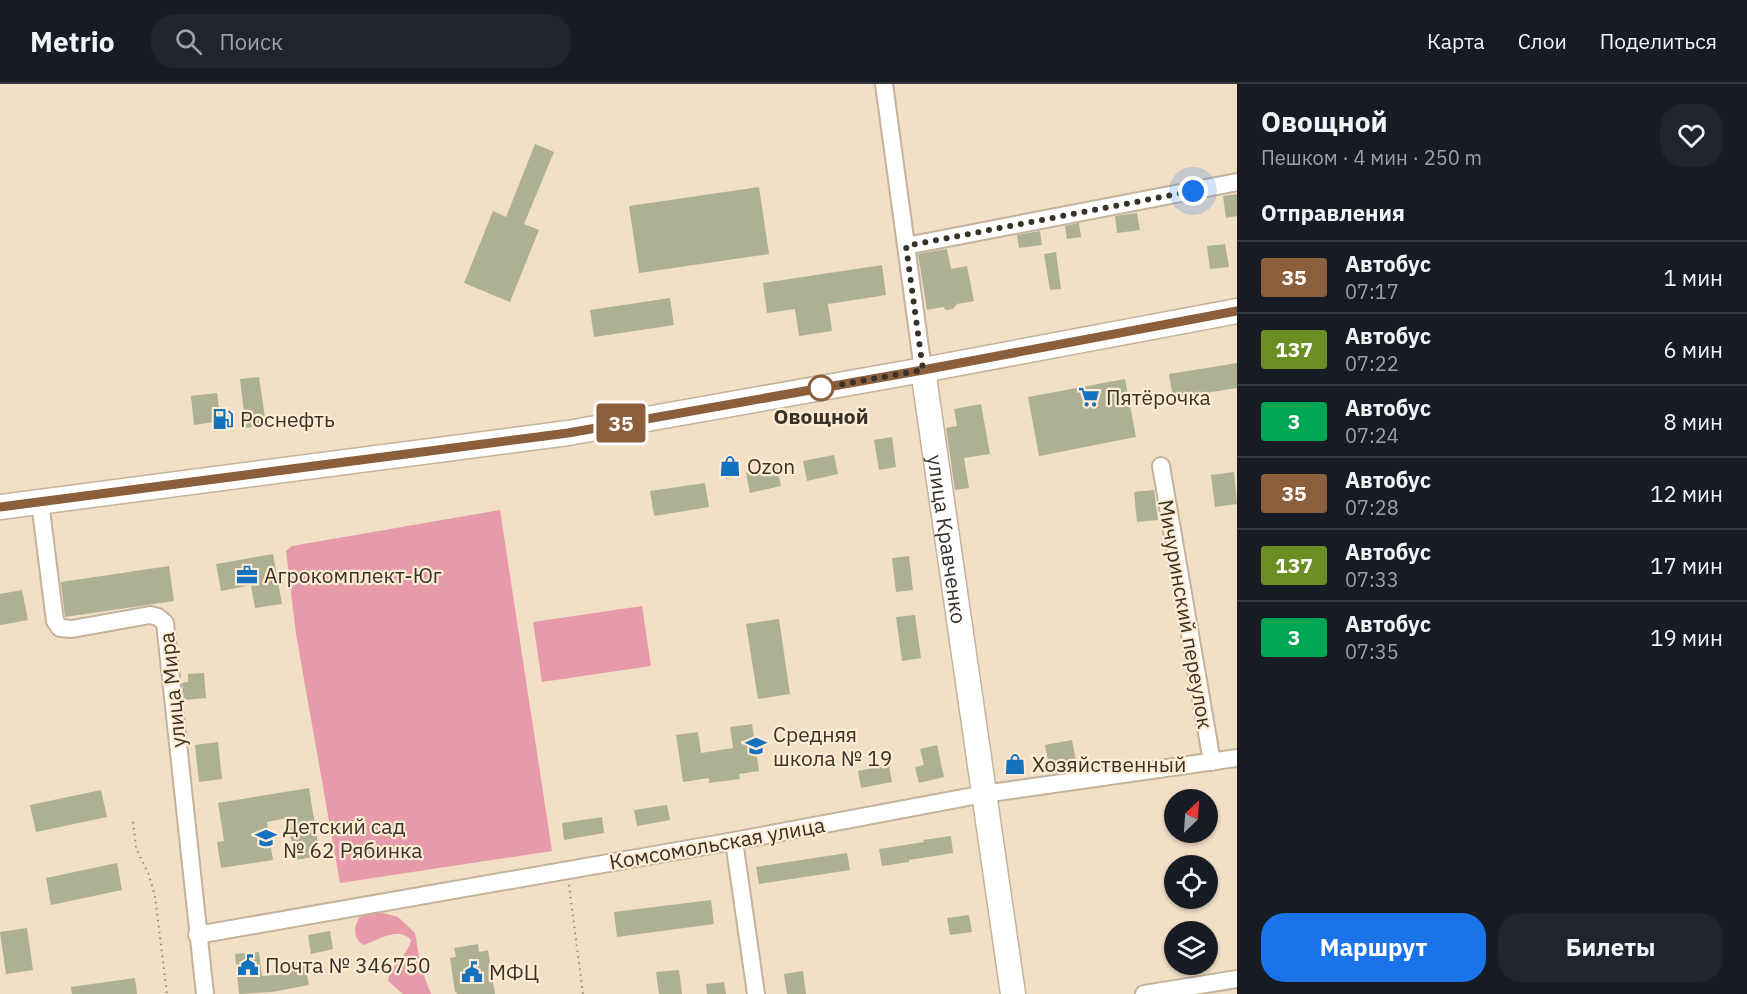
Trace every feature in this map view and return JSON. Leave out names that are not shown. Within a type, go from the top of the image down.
[{"type":"main road","points":[[0,507],[568,433],[1237,311]]},
{"type":"main road","name":"улица Кравченко","points":[[923,370],[1013,994]]},
{"type":"street","name":"улица Кравченко","points":[[884,84],[923,370]]},
{"type":"street","points":[[906,246],[1237,182]]},
{"type":"street","name":"Мичуринский переулок","points":[[1161,466],[1212,762]]},
{"type":"street","name":"улица Мира","points":[[40,502],[55,621],[60,628],[72,629],[150,615],[158,617],[165,623],[205,994]]},
{"type":"street","name":"Комсомольская улица","points":[[197,935],[734,841],[984,794],[1237,758]]},
{"type":"street","points":[[734,841],[756,994]]},
{"type":"street","points":[[1144,994],[1237,979]]},
{"type":"path","points":[[133,822],[136,848],[149,875],[155,896],[167,994]]},
{"type":"path","points":[[567,870],[583,994]]},
{"type":"shaded area","points":[[500,510],[552,851],[340,883],[296,634],[286,551],[292,546]]},
{"type":"shaded area","points":[[642,606],[651,666],[542,682],[533,622]]},
{"type":"shaded area","points":[[376,911],[398,917],[415,933],[421,968],[431,994],[403,994],[388,981],[392,970],[409,946],[411,940],[406,936],[388,935],[364,945],[357,939],[355,929],[358,919],[367,912]]},
{"type":"building","points":[[535,144],[554,152],[524,224],[539,230],[510,302],[464,283],[493,211],[506,217]]},
{"type":"building","points":[[759,187],[769,254],[639,273],[629,206]]},
{"type":"building","points":[[1237,194],[1237,216],[1226,218],[1223,196]]},
{"type":"building","points":[[1137,213],[1140,230],[1117,233],[1115,216]]},
{"type":"building","points":[[1079,223],[1081,237],[1067,239],[1065,226]]},
{"type":"building","points":[[1040,231],[1042,245],[1019,248],[1017,235]]},
{"type":"building","points":[[1225,244],[1229,267],[1210,269],[1207,246]]},
{"type":"building","points":[[947,249],[951,269],[967,266],[974,301],[957,304],[953,309],[946,310],[943,307],[927,310],[918,254]]},
{"type":"building","points":[[1056,252],[1061,289],[1050,290],[1044,254]]},
{"type":"building","points":[[882,265],[886,295],[828,304],[832,331],[799,336],[795,309],[767,313],[763,283]]},
{"type":"building","points":[[670,298],[674,325],[594,337],[590,310]]},
{"type":"building","points":[[1237,363],[1237,388],[1173,398],[1169,374]]},
{"type":"building","points":[[259,377],[266,425],[246,428],[240,379]]},
{"type":"building","points":[[1125,379],[1136,437],[1039,456],[1028,397]]},
{"type":"building","points":[[217,393],[221,421],[194,425],[191,396]]},
{"type":"building","points":[[981,404],[990,454],[964,458],[969,488],[955,490],[946,428],[957,426],[954,409]]},
{"type":"building","points":[[892,437],[896,467],[879,470],[874,440]]},
{"type":"building","points":[[834,455],[838,474],[807,481],[803,461]]},
{"type":"building","points":[[738,461],[741,476],[726,479],[722,464]]},
{"type":"building","points":[[777,467],[781,486],[750,493],[746,473]]},
{"type":"building","points":[[1234,472],[1237,504],[1215,507],[1211,475]]},
{"type":"building","points":[[705,483],[709,507],[654,516],[650,491]]},
{"type":"building","points":[[1154,490],[1158,520],[1137,522],[1134,492]]},
{"type":"building","name":"Агрокомплект-Юг","points":[[273,554],[282,604],[255,608],[251,585],[221,591],[216,564]]},
{"type":"building","points":[[909,556],[913,590],[896,592],[892,558]]},
{"type":"building","points":[[169,566],[174,601],[65,617],[61,582]]},
{"type":"building","points":[[22,590],[28,620],[0,625],[0,594]]},
{"type":"building","points":[[915,615],[921,658],[902,661],[896,617]]},
{"type":"building","points":[[779,619],[790,694],[758,699],[746,624]]},
{"type":"building","points":[[204,673],[206,698],[184,700],[182,683],[188,682],[188,674]]},
{"type":"building","points":[[752,724],[759,771],[739,774],[740,779],[709,783],[709,778],[683,782],[676,735],[698,732],[701,753],[733,748],[730,727]]},
{"type":"building","points":[[1072,740],[1076,761],[1049,766],[1045,745]]},
{"type":"building","points":[[218,742],[222,779],[199,782],[195,745]]},
{"type":"building","points":[[937,745],[944,777],[919,783],[915,767],[924,765],[920,749]]},
{"type":"building","points":[[889,765],[892,782],[861,788],[858,771]]},
{"type":"building","points":[[309,788],[320,856],[295,860],[287,818],[267,822],[273,860],[221,868],[217,842],[224,841],[218,803]]},
{"type":"building","points":[[101,790],[107,817],[36,832],[30,805]]},
{"type":"building","points":[[667,805],[670,820],[637,826],[634,810]]},
{"type":"building","points":[[602,817],[604,833],[564,840],[562,823]]},
{"type":"building","points":[[951,836],[953,853],[882,866],[879,849]]},
{"type":"building","points":[[847,853],[850,870],[759,884],[756,867]]},
{"type":"building","points":[[117,863],[122,890],[51,905],[46,878]]},
{"type":"building","points":[[711,900],[714,924],[617,937],[614,912]]},
{"type":"building","points":[[969,915],[972,932],[950,935],[947,918]]},
{"type":"building","points":[[27,928],[33,970],[6,974],[0,932]]},
{"type":"building","points":[[330,931],[333,949],[311,954],[308,935]]},
{"type":"building","points":[[478,944],[479,952],[488,950],[495,994],[458,994],[455,992],[450,958],[456,957],[454,948]]},
{"type":"building","points":[[259,952],[262,976],[288,974],[286,964],[304,960],[309,985],[272,992],[239,994],[235,954]]},
{"type":"building","points":[[679,970],[682,994],[659,994],[656,972]]},
{"type":"building","points":[[803,971],[806,994],[787,994],[784,974]]},
{"type":"building","points":[[135,978],[137,994],[72,994],[71,987]]},
{"type":"building","points":[[724,982],[726,994],[707,994],[706,984]]},
{"type":"bus line","name":"35","points":[[0,507],[568,433],[1237,311]]},
{"type":"place","name":"Овощной","points":[[821,388]]},
{"type":"place","name":"Пятёрочка","points":[[1089,397]]},
{"type":"place","name":"Роснефть","points":[[223,419]]},
{"type":"place","name":"Ozon","points":[[730,466]]},
{"type":"place","name":"Агрокомплект-Юг","points":[[247,575]]},
{"type":"place","name":"Средняя школа № 19","points":[[756,746]]},
{"type":"place","name":"Хозяйственный","points":[[1015,764]]},
{"type":"place","name":"Детский сад № 62 Рябинка","points":[[266,838]]},
{"type":"place","name":"Почта № 346750","points":[[248,965]]},
{"type":"place","name":"МФЦ","points":[[472,972]]},
{"type":"route","points":[[821,388],[923,370],[906,246],[1193,191]]}]
